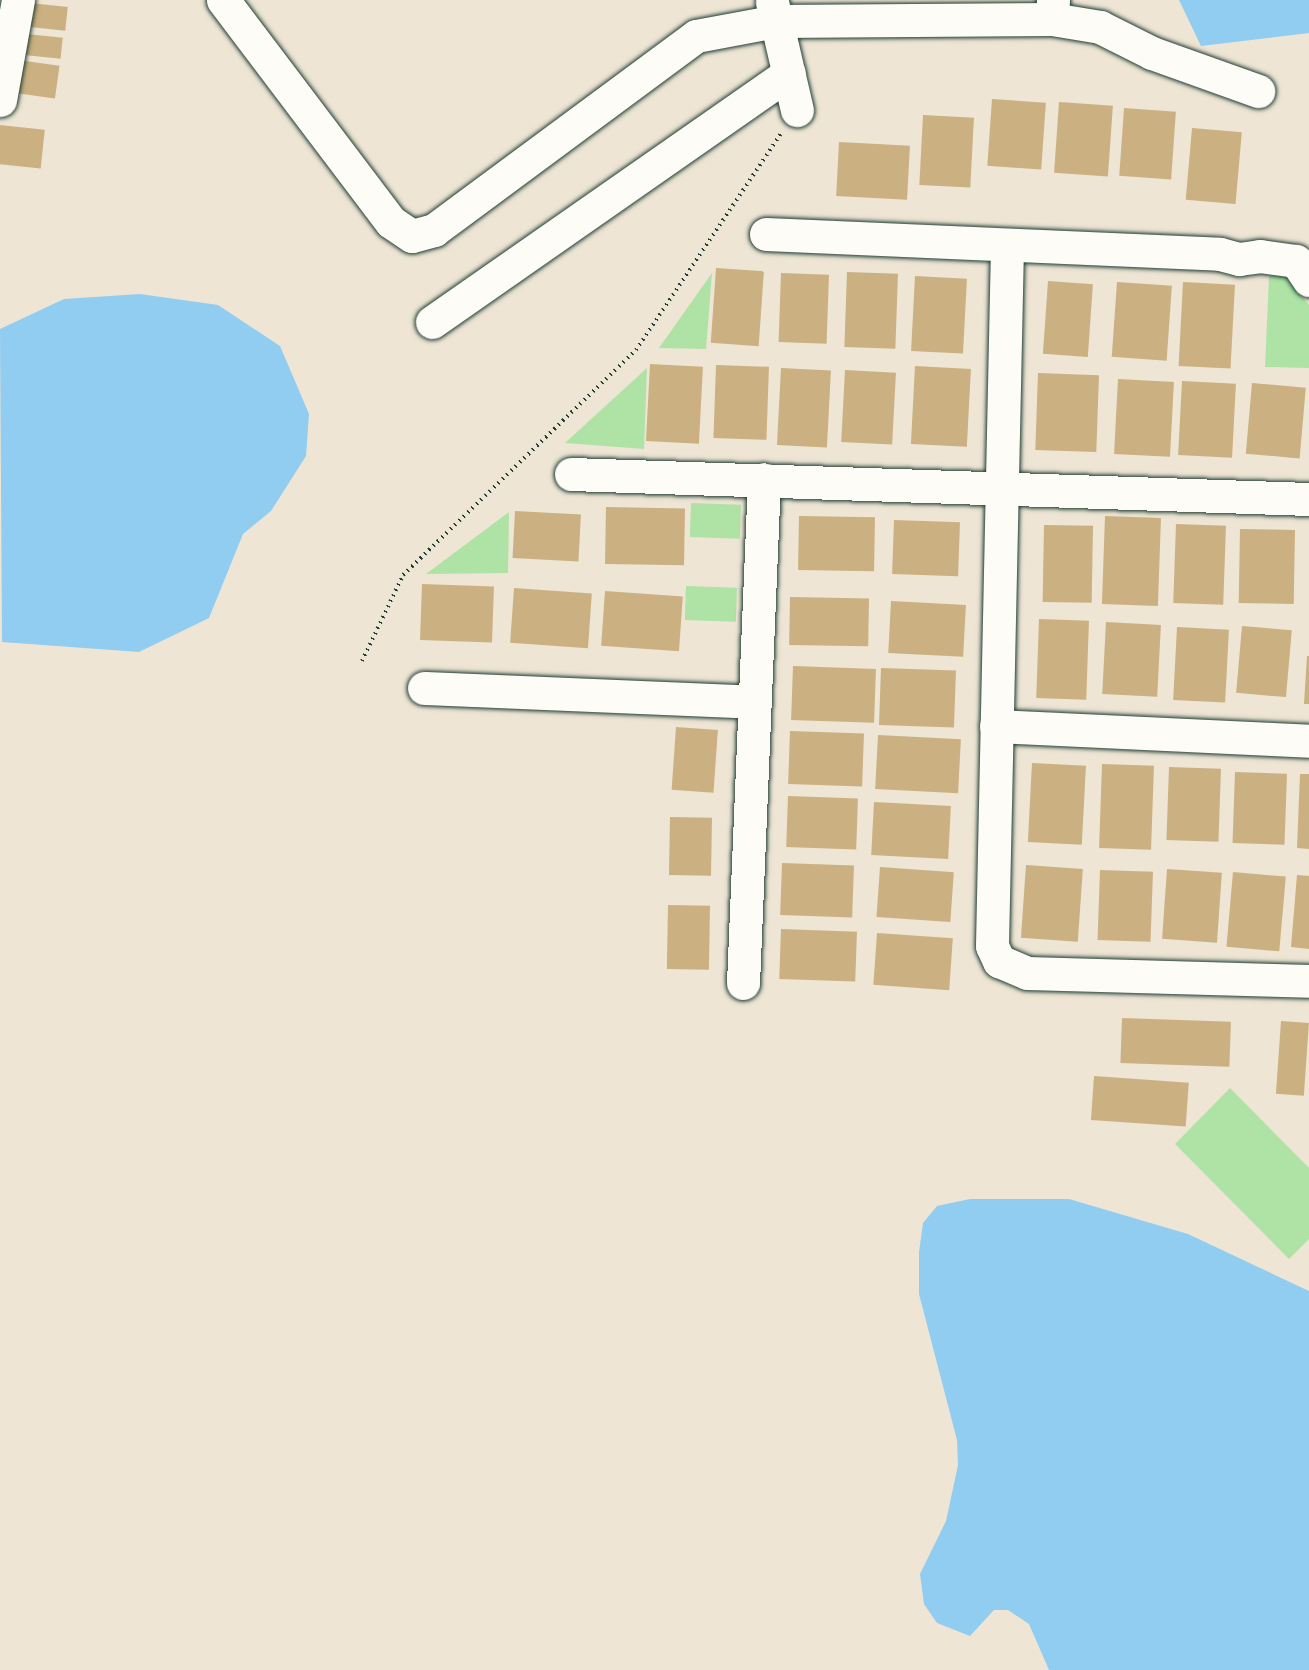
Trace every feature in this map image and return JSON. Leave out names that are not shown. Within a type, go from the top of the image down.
[{"type":"street","points":[[0,100],[6,34],[18,0]]},
{"type":"street","points":[[223,0],[391,222],[412,236],[434,230],[696,36],[774,10],[1052,10],[1100,27],[1152,53],[1258,91]]},
{"type":"street","points":[[774,10],[797,110]]},
{"type":"street","points":[[432,322],[789,73]]},
{"type":"street","points":[[766,234],[1220,254],[1239,259],[1260,256],[1296,261],[1309,280]]},
{"type":"street","points":[[1007,246],[992,946],[999,961],[1028,973],[1309,981]]},
{"type":"street","points":[[571,474],[1309,499]]},
{"type":"street","points":[[743,984],[764,479]]},
{"type":"street","points":[[424,688],[755,702]]},
{"type":"street","points":[[996,726],[1309,741]]},
{"type":"path","points":[[362,661],[403,575],[636,350],[797,110]]},
{"type":"green space","points":[[1280,271],[1309,305],[1309,368],[1265,367],[1269,277]]},
{"type":"green space","points":[[712,273],[706,349],[659,348]]},
{"type":"green space","points":[[647,368],[644,449],[565,443]]},
{"type":"green space","points":[[691,503],[741,505],[740,539],[690,537]]},
{"type":"green space","points":[[509,512],[508,573],[426,574]]},
{"type":"green space","points":[[686,586],[737,588],[736,622],[685,620]]},
{"type":"green space","points":[[1230,1088],[1309,1168],[1309,1239],[1289,1259],[1175,1144]]},
{"type":"water","points":[[1179,0],[1309,0],[1309,33],[1201,46]]},
{"type":"water","points":[[140,294],[218,305],[280,346],[309,414],[306,456],[271,511],[243,534],[209,618],[139,652],[2,642],[0,329],[64,299]]},
{"type":"water","points":[[970,1199],[1069,1199],[1188,1234],[1309,1291],[1309,1670],[1049,1670],[1029,1624],[1008,1610],[994,1610],[970,1636],[937,1623],[924,1604],[920,1574],[946,1521],[958,1465],[957,1440],[919,1294],[919,1252],[923,1223],[937,1206]]},
{"type":"building","points":[[21,2],[68,7],[65,31],[18,26]]},
{"type":"building","points":[[17,33],[63,38],[61,59],[15,54]]},
{"type":"building","points":[[11,59],[60,66],[55,98],[6,92]]},
{"type":"building","points":[[992,99],[1046,103],[1041,170],[987,166]]},
{"type":"building","points":[[1059,102],[1113,106],[1108,177],[1054,173]]},
{"type":"building","points":[[1124,108],[1176,112],[1171,179],[1119,176]]},
{"type":"building","points":[[923,115],[974,118],[970,188],[919,185]]},
{"type":"building","points":[[0,125],[45,130],[41,168],[0,164]]},
{"type":"building","points":[[1192,128],[1242,132],[1236,204],[1186,200]]},
{"type":"building","points":[[839,142],[910,146],[907,200],[836,196]]},
{"type":"building","points":[[716,268],[764,271],[759,346],[711,343]]},
{"type":"building","points":[[847,272],[898,274],[895,349],[844,347]]},
{"type":"building","points":[[781,273],[829,275],[827,344],[779,342]]},
{"type":"building","points":[[915,276],[967,279],[963,354],[911,351]]},
{"type":"building","points":[[1048,281],[1093,284],[1088,357],[1043,354]]},
{"type":"building","points":[[1117,282],[1172,286],[1167,361],[1112,357]]},
{"type":"building","points":[[1183,282],[1235,285],[1231,369],[1179,366]]},
{"type":"building","points":[[650,364],[703,367],[699,444],[646,441]]},
{"type":"building","points":[[716,365],[769,367],[766,440],[713,438]]},
{"type":"building","points":[[915,366],[971,369],[967,447],[911,444]]},
{"type":"building","points":[[781,368],[831,371],[827,448],[777,445]]},
{"type":"building","points":[[845,370],[896,373],[892,445],[841,442]]},
{"type":"building","points":[[1038,373],[1099,375],[1096,452],[1035,450]]},
{"type":"building","points":[[1118,379],[1174,382],[1170,457],[1114,454]]},
{"type":"building","points":[[1182,381],[1236,384],[1232,458],[1178,455]]},
{"type":"building","points":[[1252,383],[1306,388],[1300,458],[1246,454]]},
{"type":"building","points":[[606,507],[685,508],[684,565],[605,564]]},
{"type":"building","points":[[515,511],[581,514],[578,561],[513,558]]},
{"type":"building","points":[[799,516],[875,517],[874,571],[798,570]]},
{"type":"building","points":[[1105,516],[1161,518],[1158,606],[1102,604]]},
{"type":"building","points":[[894,520],[960,522],[958,576],[892,574]]},
{"type":"building","points":[[1176,524],[1226,526],[1223,605],[1173,603]]},
{"type":"building","points":[[1044,525],[1093,526],[1092,603],[1043,602]]},
{"type":"building","points":[[1240,529],[1295,530],[1294,604],[1239,603]]},
{"type":"building","points":[[422,584],[494,587],[492,642],[420,640]]},
{"type":"building","points":[[514,588],[592,593],[588,648],[510,643]]},
{"type":"building","points":[[605,591],[683,596],[679,651],[601,646]]},
{"type":"building","points":[[790,597],[869,598],[868,646],[789,645]]},
{"type":"building","points":[[891,601],[966,605],[963,657],[888,653]]},
{"type":"building","points":[[1039,619],[1089,621],[1086,700],[1036,698]]},
{"type":"building","points":[[1106,622],[1161,625],[1157,697],[1102,694]]},
{"type":"building","points":[[1242,626],[1292,630],[1286,697],[1236,693]]},
{"type":"building","points":[[1177,627],[1229,630],[1225,703],[1173,700]]},
{"type":"building","points":[[1307,656],[1309,656],[1309,704],[1304,704]]},
{"type":"building","points":[[793,666],[876,669],[874,723],[791,720]]},
{"type":"building","points":[[881,668],[956,671],[954,728],[879,725]]},
{"type":"building","points":[[676,727],[718,730],[714,793],[672,790]]},
{"type":"building","points":[[790,731],[864,734],[862,787],[788,784]]},
{"type":"building","points":[[878,735],[961,739],[958,793],[875,789]]},
{"type":"building","points":[[1032,763],[1086,766],[1082,845],[1028,842]]},
{"type":"building","points":[[1102,764],[1154,766],[1151,850],[1099,848]]},
{"type":"building","points":[[1169,767],[1221,769],[1218,842],[1166,840]]},
{"type":"building","points":[[1235,772],[1287,774],[1284,845],[1233,843]]},
{"type":"building","points":[[1300,774],[1309,774],[1309,849],[1297,848]]},
{"type":"building","points":[[788,796],[858,798],[856,849],[786,847]]},
{"type":"building","points":[[874,802],[951,806],[948,859],[871,855]]},
{"type":"building","points":[[670,817],[712,818],[711,876],[669,875]]},
{"type":"building","points":[[782,863],[854,866],[852,917],[780,915]]},
{"type":"building","points":[[1026,865],[1083,869],[1078,942],[1021,938]]},
{"type":"building","points":[[880,867],[954,872],[950,922],[877,917]]},
{"type":"building","points":[[1167,869],[1222,873],[1217,943],[1162,939]]},
{"type":"building","points":[[1100,870],[1153,872],[1151,942],[1098,940]]},
{"type":"building","points":[[1233,872],[1286,877],[1279,951],[1226,947]]},
{"type":"building","points":[[1297,875],[1309,876],[1309,949],[1291,947]]},
{"type":"building","points":[[668,905],[710,906],[709,970],[667,969]]},
{"type":"building","points":[[781,929],[857,932],[855,982],[779,979]]},
{"type":"building","points":[[877,933],[953,938],[949,990],[873,985]]},
{"type":"building","points":[[1122,1018],[1231,1022],[1229,1067],[1120,1063]]},
{"type":"building","points":[[1281,1021],[1309,1023],[1304,1096],[1276,1094]]},
{"type":"building","points":[[1094,1076],[1189,1083],[1186,1127],[1091,1120]]}]
